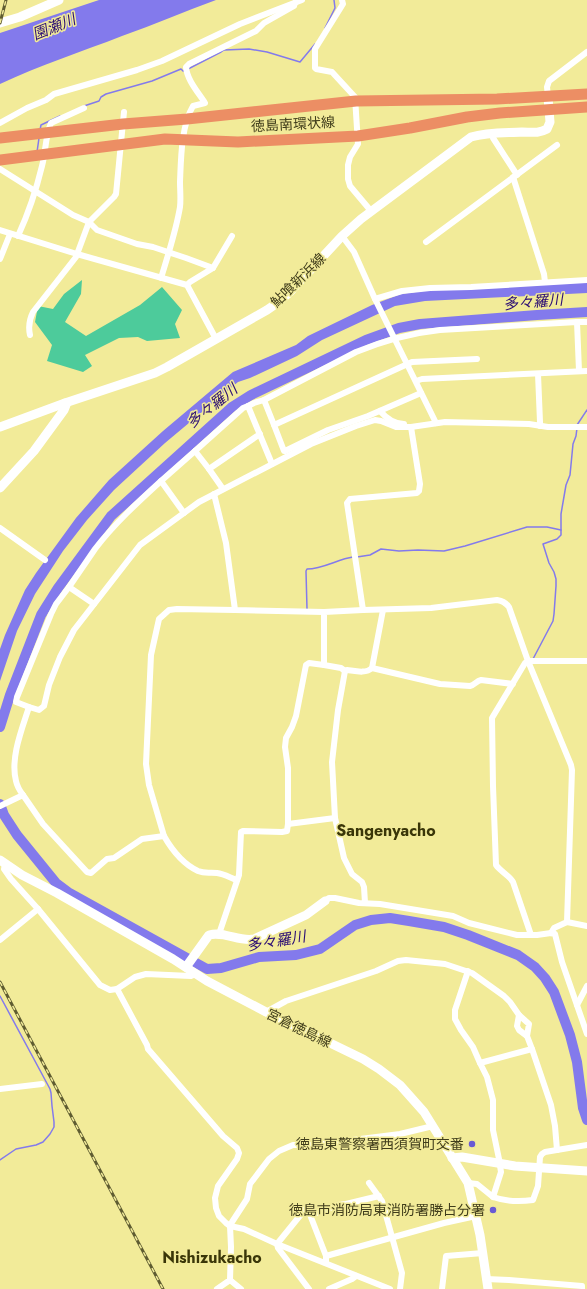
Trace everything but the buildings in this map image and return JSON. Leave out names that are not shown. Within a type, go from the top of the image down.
[{"type":"highway","name":"徳島南環状線","points":[[0,138],[123,124],[188,119],[356,101],[497,99],[587,94]]},
{"type":"highway","name":"徳島南環状線","points":[[0,160],[165,139],[238,142],[358,136],[467,117],[500,113],[587,108]]},
{"type":"main road","points":[[0,23],[20,17],[59,0]]},
{"type":"main road","name":"鮎喰新浜線","points":[[0,427],[65,403],[155,373],[267,310],[290,292],[342,236],[371,211],[471,137],[480,134],[493,133],[536,133],[547,129],[550,122],[548,97]]},
{"type":"main road","points":[[0,488],[34,451],[64,410],[66,405],[65,403]]},
{"type":"main road","name":"宮倉徳島線","points":[[2,862],[187,966],[196,974],[266,1012],[357,1056],[379,1069],[400,1085],[424,1112],[445,1149],[468,1183],[483,1253],[488,1289]]},
{"type":"main road","points":[[187,966],[209,935],[219,934],[246,940],[254,940],[306,914],[325,900]]},
{"type":"main road","points":[[452,1158],[462,1156],[500,1164],[587,1171]]},
{"type":"street","points":[[0,123],[27,108],[46,100],[54,94],[137,70],[162,61],[240,24],[302,0]]},
{"type":"street","points":[[342,0],[343,4],[315,49],[315,68],[332,72],[355,97],[358,144],[350,157],[348,165],[348,179],[350,186],[371,211]]},
{"type":"street","points":[[161,278],[180,206],[180,178],[183,139],[188,119],[193,106],[205,103],[193,86],[186,67],[218,49],[256,31],[264,23],[294,6],[295,3]]},
{"type":"street","points":[[548,97],[549,81],[587,52]]},
{"type":"street","points":[[18,236],[36,192],[47,133],[51,123],[84,108]]},
{"type":"street","points":[[30,334],[28,328],[29,320],[33,312],[56,284],[77,254],[89,222],[114,198],[116,194],[124,112]]},
{"type":"street","points":[[493,133],[493,138],[515,176],[544,274],[545,282]]},
{"type":"street","points":[[426,242],[557,145]]},
{"type":"street","points":[[0,169],[73,215],[89,222],[97,230],[169,252],[213,268]]},
{"type":"street","points":[[0,230],[187,286],[216,339]]},
{"type":"street","points":[[0,259],[10,234]]},
{"type":"street","points":[[187,286],[190,282],[213,268],[232,236]]},
{"type":"street","points":[[342,236],[354,252],[435,421]]},
{"type":"street","points":[[376,300],[402,291],[416,289],[587,280]]},
{"type":"street","points":[[577,322],[579,371]]},
{"type":"street","points":[[435,421],[411,427],[396,427],[375,420],[311,444],[199,502],[140,545],[77,625],[60,657],[44,706],[39,710],[16,702],[56,604],[96,548],[143,497],[243,408],[264,400],[356,352],[394,337],[435,331],[587,322]]},
{"type":"street","points":[[274,425],[412,362],[477,359]]},
{"type":"street","points":[[416,381],[422,379],[587,371]]},
{"type":"street","points":[[538,374],[540,426]]},
{"type":"street","points":[[264,400],[285,451],[328,430],[380,411],[421,393]]},
{"type":"street","points":[[248,406],[272,464]]},
{"type":"street","points":[[380,411],[399,424],[435,421],[529,424],[571,428],[584,427]]},
{"type":"street","points":[[363,610],[347,504],[350,499],[417,493],[419,491],[420,484],[411,427]]},
{"type":"street","points":[[209,469],[260,434]]},
{"type":"street","points":[[195,451],[223,490]]},
{"type":"street","points":[[161,481],[184,513]]},
{"type":"street","points":[[214,494],[226,543],[235,610]]},
{"type":"street","points":[[0,528],[45,560]]},
{"type":"street","points":[[69,587],[94,604]]},
{"type":"street","points":[[238,880],[223,874],[199,871],[178,857],[164,836],[149,785],[146,764],[151,656],[158,619],[169,610],[177,609],[324,612],[430,608],[497,600],[506,603],[509,607],[528,661],[571,765],[567,922]]},
{"type":"street","points":[[219,934],[238,880],[240,868],[241,832],[287,831],[288,768],[286,738],[296,716],[306,664],[309,662],[341,668],[345,671],[370,671],[372,668],[383,610]]},
{"type":"street","points":[[324,612],[324,665]]},
{"type":"street","points":[[531,935],[510,876],[499,869],[496,865],[492,718],[525,663],[528,661],[587,661]]},
{"type":"street","points":[[372,668],[440,684],[470,686],[481,680],[513,684]]},
{"type":"street","points":[[345,671],[338,710],[332,762],[335,818],[344,858],[352,874],[362,882],[366,903]]},
{"type":"street","points":[[29,707],[16,748],[16,782],[43,824],[87,872],[91,873],[107,859],[114,858],[142,839],[164,836]]},
{"type":"street","points":[[2,805],[23,795]]},
{"type":"street","points":[[288,824],[335,818]]},
{"type":"street","points":[[2,862],[4,869],[11,879],[38,909],[100,985],[110,990],[117,989],[135,977],[146,974],[191,976],[196,974]]},
{"type":"street","points":[[325,900],[335,898],[452,916],[469,924],[517,934],[555,934],[562,962],[587,1034]]},
{"type":"street","points":[[0,940],[38,909]]},
{"type":"street","points":[[551,933],[554,928],[567,922],[587,926]]},
{"type":"street","points":[[266,1012],[286,1001],[376,972],[398,961],[406,960],[445,964],[468,971],[478,976],[504,996],[519,1015],[529,1024],[527,1036],[551,1105],[557,1150]]},
{"type":"street","points":[[468,971],[455,1010],[455,1019],[473,1047],[487,1078],[493,1100],[493,1130],[501,1172],[493,1197]]},
{"type":"street","points":[[577,1005],[587,986]]},
{"type":"street","points":[[117,989],[148,1049],[223,1136],[237,1148],[239,1153],[238,1159],[218,1186],[215,1198],[219,1216],[230,1226],[244,1228],[277,1244],[390,1289]]},
{"type":"street","points":[[519,1015],[517,1026],[519,1030],[527,1036]]},
{"type":"street","points":[[480,1063],[532,1049]]},
{"type":"street","points":[[0,1089],[42,1084]]},
{"type":"street","points":[[230,1280],[230,1226],[247,1199],[250,1184],[269,1159],[279,1151],[292,1145],[313,1145],[400,1134],[433,1126]]},
{"type":"street","points":[[468,1183],[477,1184],[493,1197],[511,1201],[533,1200],[538,1186],[540,1157],[542,1154],[587,1145]]},
{"type":"street","points":[[369,1183],[382,1200],[402,1273],[400,1289]]},
{"type":"street","points":[[311,1215],[338,1205],[378,1196]]},
{"type":"street","points":[[277,1244],[307,1207],[326,1256],[326,1263]]},
{"type":"street","points":[[326,1256],[392,1237],[476,1216]]},
{"type":"street","points":[[277,1244],[278,1248],[309,1289]]},
{"type":"street","points":[[442,1289],[446,1256],[483,1253]]},
{"type":"street","points":[[329,1289],[356,1276]]},
{"type":"street","points":[[486,1279],[582,1286],[582,1289]]},
{"type":"street","points":[[217,1289],[230,1280]]},
{"type":"street","points":[[230,1280],[241,1289]]},
{"type":"green space","points":[[82,280],[81,294],[65,322],[86,336],[140,305],[162,287],[182,310],[175,324],[180,338],[147,341],[138,337],[119,338],[85,355],[92,366],[83,372],[47,361],[52,345],[35,322],[38,306],[53,309],[64,294]]},
{"type":"water","name":"園瀬川","points":[[99,0],[216,0],[45,65],[0,84],[0,33]]},
{"type":"water","points":[[587,282],[587,293],[425,301],[395,306],[322,340],[297,356],[238,382],[165,443],[114,490],[87,520],[63,551],[35,594],[17,631],[0,681],[0,649],[25,590],[76,518],[109,480],[163,431],[233,372],[296,345],[308,336],[372,305],[401,294],[430,290]]},
{"type":"waterway","points":[[325,28],[335,8],[334,0]]},
{"type":"waterway","points":[[188,69],[224,50],[249,49],[267,52],[300,62],[315,44]]},
{"type":"waterway","points":[[84,106],[99,101],[101,97],[106,94],[152,81],[181,69],[184,71]]},
{"type":"waterway","points":[[40,130],[41,125],[60,116]]},
{"type":"waterway","points":[[37,152],[39,138]]},
{"type":"waterway","name":"多々羅川","points":[[0,727],[10,695],[41,615],[58,588],[111,516],[232,407],[251,395],[366,340],[399,328],[420,324],[587,312]]},
{"type":"waterway","points":[[577,425],[587,410]]},
{"type":"waterway","points":[[533,659],[553,621],[556,579],[543,544],[557,539],[561,535],[561,514],[566,485],[570,475],[573,444],[577,428]]},
{"type":"waterway","points":[[357,557],[370,555],[381,549],[399,551],[444,551],[527,527],[547,527],[561,530]]},
{"type":"waterway","points":[[307,609],[307,569],[313,569],[353,557]]},
{"type":"waterway","name":"多々羅川","points":[[0,804],[4,815],[17,835],[56,883],[68,892],[207,969],[221,968],[259,957],[296,955],[320,949],[355,925],[371,920],[390,918],[444,927],[518,955],[535,967],[545,978],[554,992],[570,1035],[577,1062],[583,1108],[587,1120]]},
{"type":"waterway","points":[[0,996],[50,1089],[54,1122],[54,1127],[43,1142],[16,1149],[0,1160]]},
{"type":"railway","points":[[0,23],[6,0]]},
{"type":"railway","points":[[0,982],[163,1289]]},
{"type":"place","name":"徳島東警察署西須賀町交番","points":[[472,1144]]},
{"type":"place","name":"徳島市消防局東消防署勝占分署","points":[[493,1210]]},
{"type":"district","name":"Sangenyacho","points":[[386,830]]},
{"type":"district","name":"Nishizukacho","points":[[212,1257]]}]
